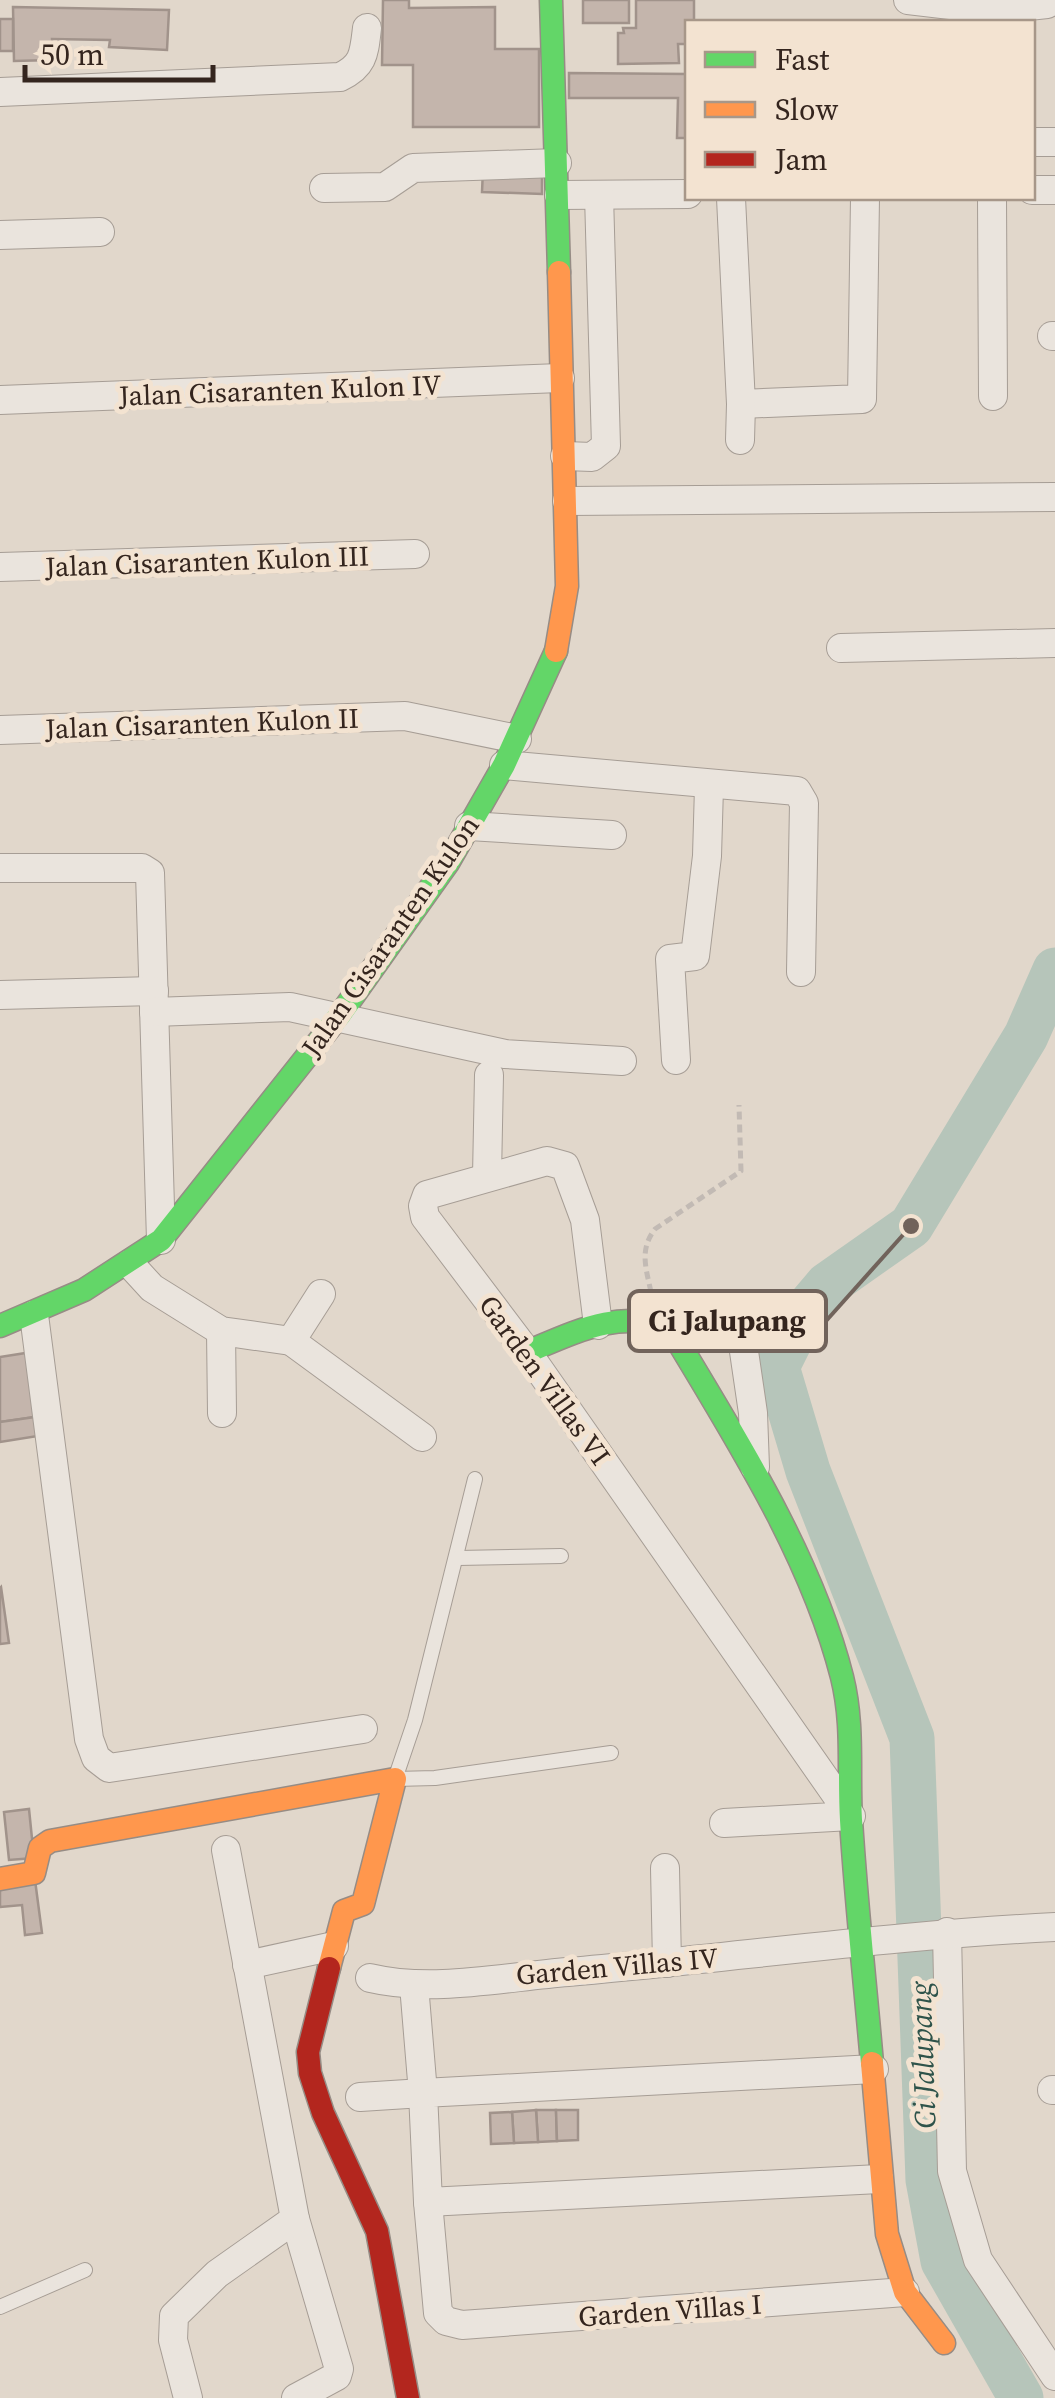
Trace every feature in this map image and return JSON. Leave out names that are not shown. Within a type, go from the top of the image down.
[{"type":"street","name":"Jalan Cisaranten Kulon","points":[[0,1326],[34,1316],[130,1264],[161,1240],[339,1016],[469,826],[511,752],[557,650],[567,586],[568,501],[560,378],[559,195],[551,0]]},
{"type":"street","points":[[908,0],[992,11],[1048,4]]},
{"type":"street","points":[[0,92],[340,77],[356,70],[364,58],[367,28]]},
{"type":"street","points":[[324,188],[385,187],[413,168],[557,163]]},
{"type":"street","points":[[565,456],[592,456],[606,446],[600,194]]},
{"type":"street","points":[[559,195],[685,194]]},
{"type":"street","points":[[731,200],[740,440]]},
{"type":"street","points":[[741,404],[862,399],[866,385],[865,200]]},
{"type":"street","points":[[992,200],[994,396]]},
{"type":"street","points":[[0,235],[100,232]]},
{"type":"street","name":"Jalan Cisaranten Kulon IV","points":[[0,400],[560,378]]},
{"type":"street","points":[[568,501],[1055,497]]},
{"type":"street","name":"Jalan Cisaranten Kulon III","points":[[0,567],[415,554]]},
{"type":"street","points":[[841,648],[1055,643]]},
{"type":"street","name":"Jalan Cisaranten Kulon II","points":[[0,730],[405,716],[511,752],[710,787],[797,791],[802,796],[801,972]]},
{"type":"street","points":[[676,1060],[670,959],[694,956],[707,856],[710,787]]},
{"type":"street","points":[[469,826],[612,835]]},
{"type":"street","points":[[0,868],[142,868],[150,873],[161,1240]]},
{"type":"street","points":[[0,995],[290,1007],[504,1054],[622,1061]]},
{"type":"street","points":[[486,1176],[489,1075]]},
{"type":"street","name":"Garden Villas VI","points":[[598,1324],[585,1220],[565,1166],[547,1161],[428,1195],[425,1216],[528,1352],[851,1816]]},
{"type":"street","points":[[130,1264],[152,1288],[221,1331],[291,1341],[422,1438]]},
{"type":"street","points":[[291,1341],[322,1294]]},
{"type":"street","points":[[34,1316],[89,1739],[96,1758],[110,1768],[363,1729]]},
{"type":"street","points":[[528,1352],[598,1324],[663,1325],[726,1319],[741,1331],[753,1413],[755,1469]]},
{"type":"street","points":[[663,1325],[755,1469],[798,1559],[842,1676],[853,1745],[851,1816],[870,1939],[880,2179],[887,2234],[905,2292],[944,2342]]},
{"type":"street","points":[[221,1331],[222,1413]]},
{"type":"street","points":[[0,1879],[34,1873],[40,1848],[50,1841],[395,1779],[363,1904],[344,1911],[308,2052],[326,2124],[372,2212],[408,2398]]},
{"type":"street","points":[[724,1823],[851,1816]]},
{"type":"street","points":[[226,1850],[295,2220],[339,2369],[337,2376],[296,2398]]},
{"type":"street","points":[[665,1868],[667,1963]]},
{"type":"street","name":"Garden Villas IV","points":[[370,1978],[414,1985],[667,1963],[870,1939],[1055,1927]]},
{"type":"street","points":[[941,1933],[952,2171],[978,2260],[1055,2376]]},
{"type":"street","points":[[248,1965],[334,1946]]},
{"type":"street","points":[[414,1985],[428,2202],[880,2179]]},
{"type":"street","points":[[360,2098],[874,2069]]},
{"type":"street","name":"Garden Villas I","points":[[428,2202],[438,2313],[446,2321],[462,2325],[905,2292]]},
{"type":"street","points":[[188,2398],[173,2340],[174,2316],[217,2274],[295,2220]]},
{"type":"lane","points":[[475,1479],[458,1558],[395,1779],[435,1778],[611,1753]]},
{"type":"lane","points":[[458,1558],[561,1556]]},
{"type":"lane","points":[[0,2307],[86,2270]]},
{"type":"path","points":[[663,1325],[644,1252],[646,1240],[655,1229],[741,1171],[739,1105]]},
{"type":"building","points":[[383,0],[409,0],[409,8],[495,7],[495,49],[539,49],[539,127],[413,127],[413,65],[382,65]]},
{"type":"building","points":[[583,0],[629,0],[629,23],[583,23]]},
{"type":"building","points":[[636,0],[694,0],[694,20],[685,20],[685,44],[678,44],[679,63],[618,64],[618,33],[624,33],[623,28],[636,28]]},
{"type":"building","points":[[13,7],[169,10],[167,50],[109,47],[110,40],[52,39],[53,60],[14,61]]},
{"type":"building","points":[[0,19],[13,19],[13,51],[0,51]]},
{"type":"building","points":[[569,73],[685,74],[685,138],[677,138],[678,98],[569,98]]},
{"type":"building","points":[[483,169],[542,174],[542,194],[482,192]]},
{"type":"building","points":[[32,1352],[42,1416],[0,1422],[0,1357]]},
{"type":"building","points":[[42,1416],[44,1435],[0,1442],[0,1422]]},
{"type":"building","points":[[0,1588],[9,1643],[0,1644]]},
{"type":"building","points":[[29,1809],[34,1858],[9,1860],[4,1812]]},
{"type":"building","points":[[35,1880],[42,1933],[25,1935],[22,1905],[0,1907],[0,1884]]},
{"type":"building","points":[[536,2110],[556,2110],[557,2141],[538,2142]]},
{"type":"building","points":[[536,2110],[538,2142],[514,2143],[512,2112]]},
{"type":"building","points":[[556,2110],[578,2110],[578,2140],[557,2141]]},
{"type":"building","points":[[512,2112],[514,2143],[491,2144],[490,2113]]},
{"type":"waterway","name":"Ci Jalupang","points":[[1021,2398],[943,2261],[928,2180],[912,1738],[808,1471],[777,1367],[805,1311],[827,1285],[911,1226],[1026,1036],[1055,970]]},
{"type":"traffic: fast","points":[[551,0],[559,272]]},
{"type":"traffic: fast","points":[[0,1326],[84,1290],[161,1240],[339,1016],[448,863],[504,765],[556,651]]},
{"type":"traffic: fast","points":[[527,1352],[616,1322],[634,1321],[671,1330],[791,1542],[828,1631],[846,1695],[853,1850],[872,2063]]},
{"type":"traffic: slow","points":[[556,651],[567,586],[559,272]]},
{"type":"traffic: slow","points":[[0,1879],[34,1873],[40,1848],[50,1841],[395,1779],[363,1904],[344,1911],[329,1968]]},
{"type":"traffic: slow","points":[[872,2063],[887,2234],[905,2292],[944,2343]]},
{"type":"traffic: jam","points":[[329,1968],[308,2052],[310,2073],[323,2113],[377,2231],[408,2398]]},
{"type":"place","name":"Ci Jalupang","points":[[911,1226]]}]
